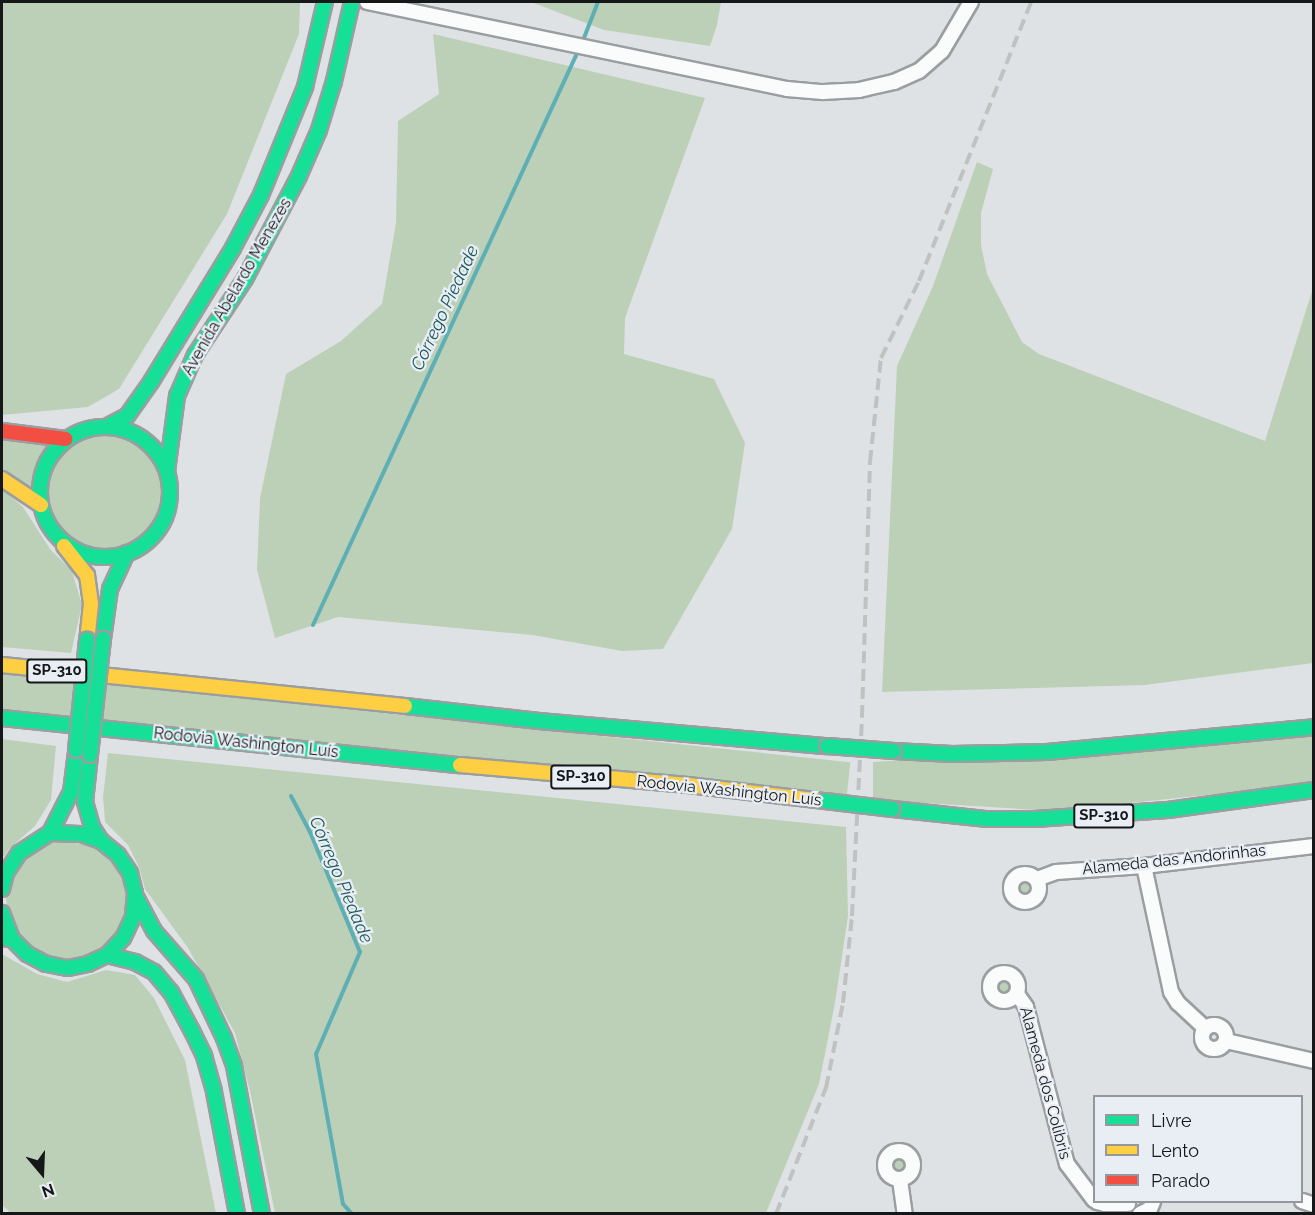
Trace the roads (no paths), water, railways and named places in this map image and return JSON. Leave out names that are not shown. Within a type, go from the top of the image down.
[{"type":"main road","name":"Avenida Abelardo Menezes","points":[[108,426],[127,416],[151,382],[233,248],[261,195],[305,87],[325,2]]},
{"type":"main road","name":"Avenida Abelardo Menezes","points":[[167,471],[177,396],[195,355],[245,279],[299,176],[318,130],[334,81],[352,2]]},
{"type":"main road","points":[[60,541],[85,555],[99,557],[128,553],[145,544],[159,529],[168,511],[171,491],[167,471],[156,451],[138,435],[108,426],[86,430],[65,439],[51,454],[42,472],[39,485],[41,505],[50,528],[60,541],[87,574],[91,604],[87,640],[83,754],[85,802],[92,826],[101,841],[118,855],[130,873],[135,893],[154,932],[196,979],[224,1038],[234,1066],[262,1214]]},
{"type":"main road","points":[[2,431],[65,439]]},
{"type":"main road","points":[[2,479],[41,505]]},
{"type":"main road","points":[[2,889],[4,874],[19,853],[50,833],[71,792],[83,754],[110,589],[128,553]]},
{"type":"main road","points":[[2,658],[112,676]]},
{"type":"main road","name":"SP-310","points":[[2,665],[827,747],[952,754],[1047,752],[1314,727]]},
{"type":"main road","name":"Rodovia Washington Luís","points":[[2,718],[548,774],[688,785],[987,819],[1035,819],[1168,810],[1314,790]]},
{"type":"main road","points":[[2,726],[110,729]]},
{"type":"main road","points":[[50,833],[81,834],[101,841]]},
{"type":"main road","points":[[2,913],[7,939],[27,954],[46,964],[67,968],[88,964],[107,955],[123,938],[133,917],[135,893]]},
{"type":"main road","points":[[107,955],[135,962],[154,972],[171,992],[192,1031],[204,1056],[214,1092],[237,1214]]},
{"type":"street","points":[[367,2],[561,42],[603,53],[787,89],[859,90],[894,82],[919,71],[942,51],[971,2]]},
{"type":"street","name":"Alameda das Andorinhas","points":[[1037,879],[1056,872],[1144,866],[1314,846]]},
{"type":"street","points":[[1144,866],[1171,992],[1178,1003],[1205,1028]]},
{"type":"street","name":"Alameda dos Colibris","points":[[1017,994],[1026,1007],[1064,1156],[1071,1172],[1093,1198]]},
{"type":"street","points":[[1215,1024],[1224,1030],[1226,1041],[1218,1049],[1207,1048],[1201,1038],[1205,1028],[1215,1024]]},
{"type":"street","points":[[1226,1041],[1314,1061]]},
{"type":"street","points":[[900,1180],[905,1214]]},
{"type":"street","name":"Alameda dos Colibris","points":[[1102,1203],[1128,1203],[1130,1209],[1140,1214],[1150,1209],[1153,1203]]},
{"type":"waterway","name":"Córrego Piedade","points":[[582,43],[598,2]]},
{"type":"waterway","name":"Córrego Piedade","points":[[313,625],[579,49]]},
{"type":"waterway","name":"Córrego Piedade","points":[[291,796],[310,832],[360,952],[316,1054],[343,1204],[352,1214]]},
{"type":"railway","points":[[776,1214],[826,1088],[843,1003],[852,916],[862,717],[870,462],[881,358],[919,281],[1031,2]]}]
